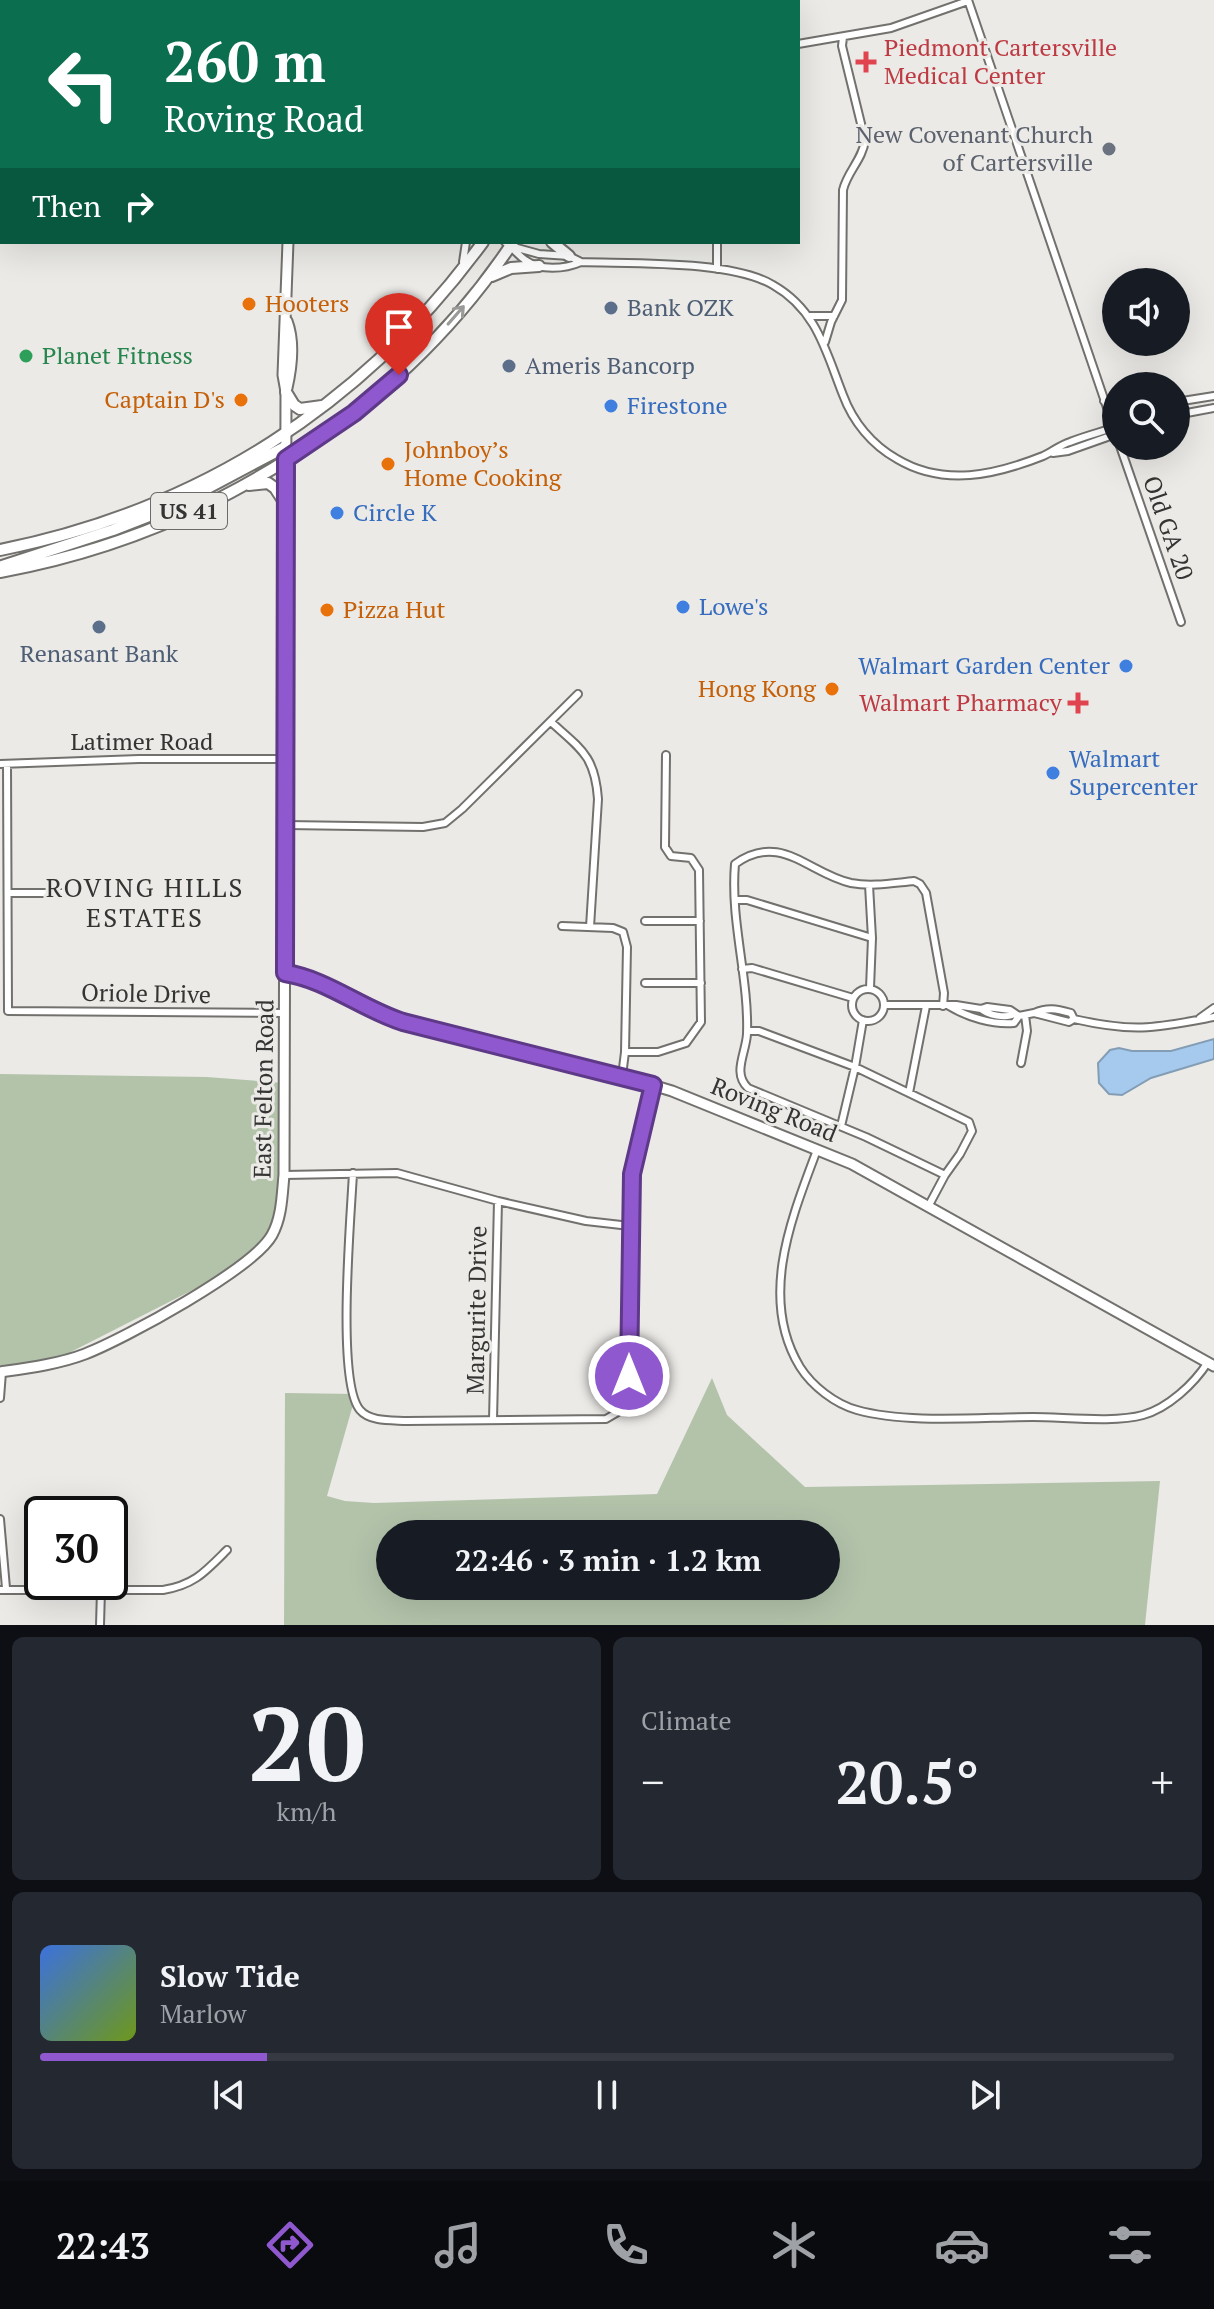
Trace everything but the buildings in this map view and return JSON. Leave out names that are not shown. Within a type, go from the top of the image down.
[{"type":"main road","name":"US 41","points":[[0,550],[117,518],[165,500],[285,441],[383,355],[481,244]]},
{"type":"main road","name":"US 41","points":[[0,569],[74,554],[128,537],[195,509],[286,459],[354,413],[399,375],[486,279],[508,244]]},
{"type":"main road","points":[[554,244],[569,256]]},
{"type":"main road","points":[[486,279],[511,268],[539,266]]},
{"type":"main road","points":[[286,392],[300,409],[328,405]]},
{"type":"main road","points":[[0,569],[172,507],[285,441]]},
{"type":"main road","points":[[239,487],[268,483],[286,505]]},
{"type":"main road","points":[[0,559],[21,553],[40,541]]},
{"type":"street","points":[[800,44],[891,28],[968,1],[1102,395]]},
{"type":"street","points":[[825,345],[840,307],[842,291],[843,190],[865,140],[842,46],[843,37]]},
{"type":"street","name":"East Felton Road","points":[[1,1372],[84,1354],[155,1319],[254,1255],[271,1237],[277,1222],[284,1175],[285,441],[292,334],[287,321],[288,244]]},
{"type":"street","points":[[461,270],[466,244]]},
{"type":"street","points":[[510,244],[527,261],[539,266],[569,268],[581,262]]},
{"type":"street","points":[[512,244],[539,254],[569,256],[581,262],[717,269],[741,272],[773,284],[810,316],[854,417],[876,444],[900,461],[934,474],[966,476],[991,473],[1046,454],[1066,443],[1102,433]]},
{"type":"street","points":[[717,244],[717,269]]},
{"type":"street","points":[[810,316],[834,316]]},
{"type":"street","points":[[1190,400],[1214,396]]},
{"type":"street","points":[[1190,412],[1214,408]]},
{"type":"street","name":"Old GA 20","points":[[1125,460],[1181,622]]},
{"type":"street","points":[[286,825],[423,827],[445,823],[485,788],[578,694]]},
{"type":"street","points":[[551,722],[586,753],[596,778],[598,799],[590,927]]},
{"type":"street","points":[[625,1052],[658,1052],[686,1043],[701,1022],[699,870],[691,858],[671,856],[665,847],[666,755]]},
{"type":"street","name":"Latimer Road","points":[[3,764],[285,759]]},
{"type":"street","points":[[3,764],[9,893],[62,893]]},
{"type":"street","points":[[945,1175],[841,1126],[748,1088],[741,1082],[747,1031],[735,864],[758,853],[779,852],[849,882],[869,885],[914,881],[920,884],[926,893],[946,1006]]},
{"type":"street","points":[[869,885],[872,938],[870,988]]},
{"type":"street","name":"Oriole Drive","points":[[9,893],[8,1011],[284,1013]]},
{"type":"street","points":[[736,900],[747,900],[872,938]]},
{"type":"street","points":[[645,921],[700,921]]},
{"type":"street","points":[[562,926],[623,932],[627,947],[622,1076]]},
{"type":"street","points":[[742,969],[752,968],[853,998]]},
{"type":"street","name":"Roving Road","points":[[285,973],[318,982],[370,1010],[403,1022],[622,1076],[701,1101],[852,1164],[1211,1364]]},
{"type":"street","points":[[645,983],[701,983]]},
{"type":"street","points":[[870,988],[880,993],[884,1005],[879,1017],[863,1020],[852,1009],[853,998],[860,990],[870,988]]},
{"type":"street","points":[[884,1005],[981,1009],[985,1013],[1010,1017],[1054,1008],[1071,1013],[1074,1019],[1135,1030],[1175,1026],[1214,1017]]},
{"type":"street","points":[[909,1093],[926,1006]]},
{"type":"street","points":[[946,1006],[992,1022],[1014,1023],[1020,1015]]},
{"type":"street","points":[[1199,1019],[1214,1008]]},
{"type":"street","points":[[1020,1015],[1027,1031],[1021,1063]]},
{"type":"street","points":[[841,1126],[863,1020]]},
{"type":"street","points":[[747,1031],[759,1031],[855,1067],[969,1122],[972,1131],[929,1205]]},
{"type":"street","points":[[353,1173],[346,1291],[351,1385],[356,1404],[367,1416],[433,1422],[596,1421],[611,1417],[618,1412],[626,1397],[629,1376],[632,1174],[653,1085]]},
{"type":"street","points":[[817,1150],[786,1243],[780,1280],[782,1312],[789,1342],[800,1367],[819,1388],[849,1407],[892,1415],[961,1418],[1134,1417],[1155,1411],[1169,1402],[1211,1364]]},
{"type":"street","points":[[284,1175],[397,1173],[498,1201],[586,1221],[630,1226]]},
{"type":"street","name":"Margurite Drive","points":[[493,1420],[498,1201]]},
{"type":"street","points":[[0,1398],[1,1372]]},
{"type":"street","points":[[0,1519],[3,1589],[24,1589]]},
{"type":"street","points":[[128,1590],[163,1590],[186,1586],[206,1572],[227,1550]]},
{"type":"street","points":[[100,1625],[101,1600]]},
{"type":"green space","points":[[0,1074],[207,1077],[284,1083],[284,1175],[274,1229],[261,1248],[230,1271],[57,1359],[0,1372]]},
{"type":"green space","points":[[712,1378],[727,1415],[805,1487],[1160,1481],[1145,1625],[284,1625],[285,1393],[356,1394],[327,1496],[374,1503],[657,1494]]},
{"type":"water","points":[[1214,1039],[1214,1059],[1151,1078],[1122,1095],[1109,1094],[1099,1083],[1098,1063],[1110,1050],[1171,1051]]},
{"type":"place","name":"Piedmont Cartersville Medical Center","points":[[866,62]]},
{"type":"place","name":"New Covenant Church of Cartersville","points":[[1109,149]]},
{"type":"place","name":"Hooters","points":[[249,304]]},
{"type":"place","name":"Bank OZK","points":[[611,308]]},
{"type":"place","name":"Planet Fitness","points":[[26,356]]},
{"type":"place","name":"Ameris Bancorp","points":[[509,366]]},
{"type":"place","name":"Captain D's","points":[[241,400]]},
{"type":"place","name":"Firestone","points":[[611,406]]},
{"type":"place","name":"Johnboy’s Home Cooking","points":[[388,464]]},
{"type":"place","name":"Circle K","points":[[337,513]]},
{"type":"place","name":"Lowe's","points":[[683,607]]},
{"type":"place","name":"Pizza Hut","points":[[327,610]]},
{"type":"place","name":"Renasant Bank","points":[[99,627]]},
{"type":"place","name":"Walmart Garden Center","points":[[1126,666]]},
{"type":"place","name":"Hong Kong","points":[[832,689]]},
{"type":"place","name":"Walmart Pharmacy","points":[[1078,703]]},
{"type":"place","name":"Walmart Supercenter","points":[[1053,773]]},
{"type":"district","name":"ROVING HILLS ESTATES","points":[[145,903]]},
{"type":"route","points":[[399,375],[354,413],[286,459],[285,973],[306,977],[370,1010],[403,1022],[653,1085],[632,1174],[629,1376]]}]
